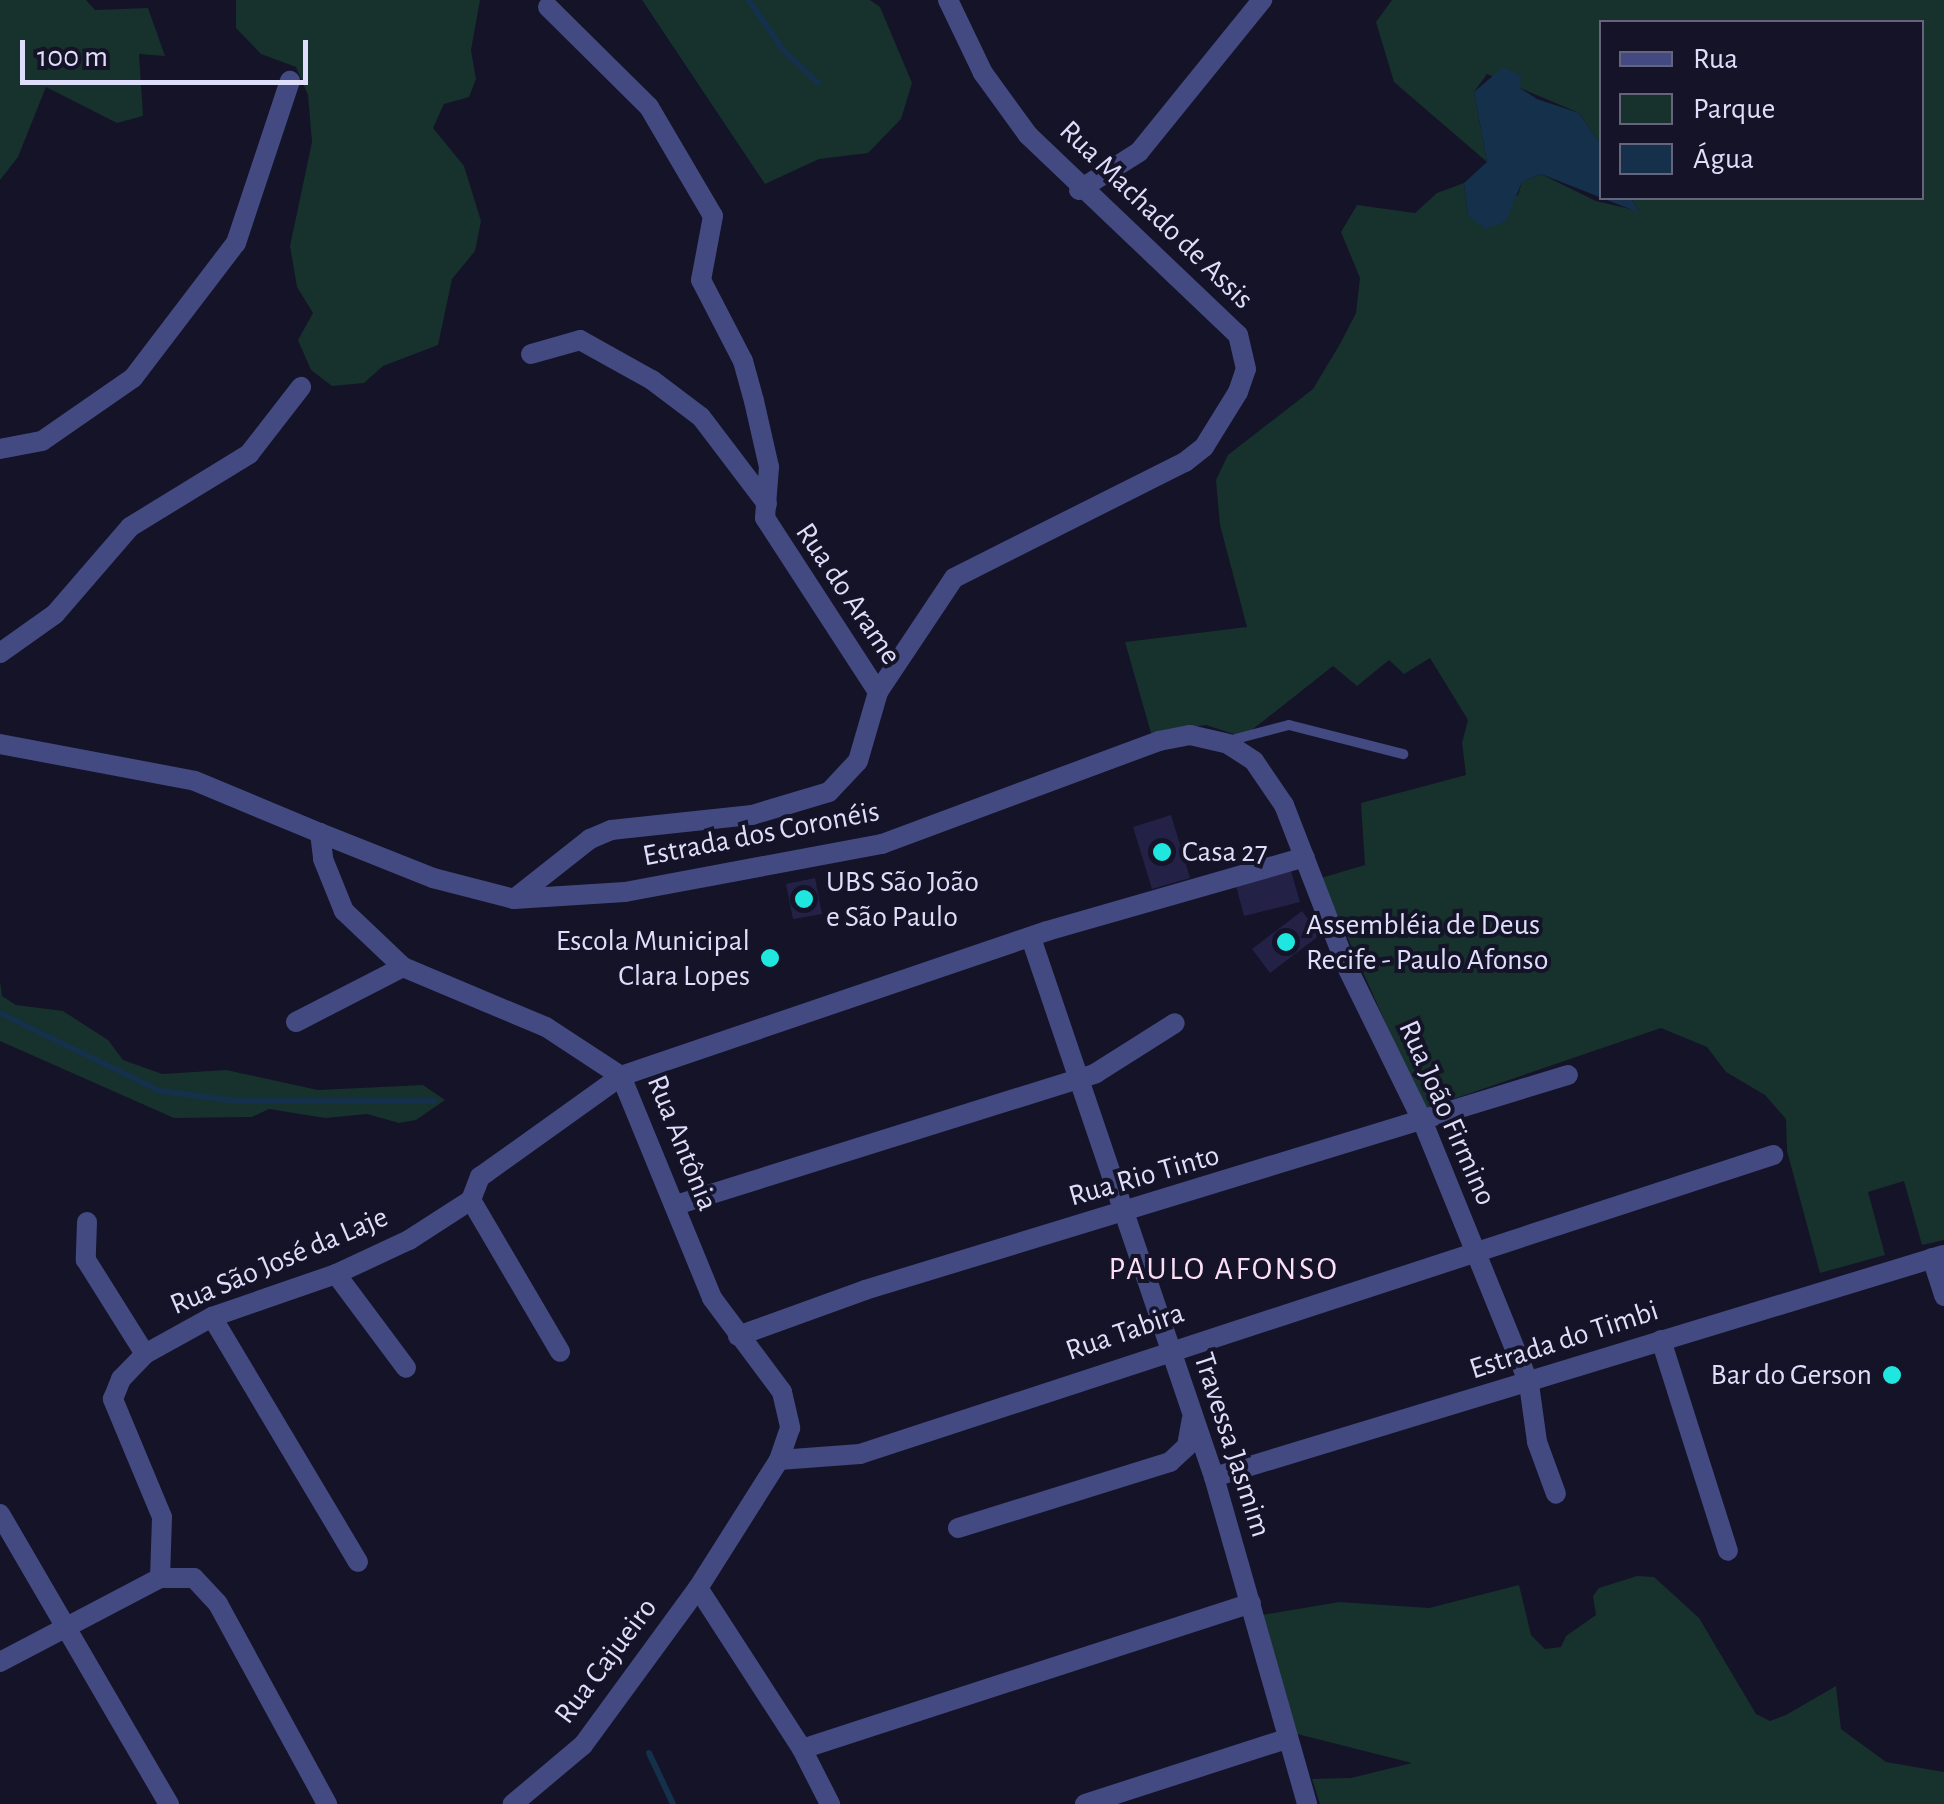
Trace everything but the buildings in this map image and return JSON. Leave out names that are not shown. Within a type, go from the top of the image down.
[{"type":"street","name":"Rua Machado de Assis","points":[[514,899],[590,838],[611,830],[752,815],[829,792],[858,761],[878,692],[954,578],[1186,462],[1216,430],[1244,380],[1246,357],[1231,326],[1080,190],[1008,112],[948,0]]},
{"type":"street","points":[[1080,190],[1139,152],[1262,0]]},
{"type":"street","name":"Rua do Arame","points":[[548,7],[648,107],[713,216],[701,280],[751,388],[769,468],[767,504],[774,540],[814,588],[878,692]]},
{"type":"street","points":[[0,449],[42,442],[133,378],[236,243],[290,82]]},
{"type":"street","points":[[531,354],[580,340],[652,380],[700,418],[767,504]]},
{"type":"street","points":[[0,653],[55,614],[130,527],[250,454],[301,387]]},
{"type":"street","name":"Estrada dos Coronéis","points":[[0,744],[195,781],[372,858],[514,899],[625,892],[882,844],[1144,746],[1216,739]]},
{"type":"street","name":"Rua João Firmino","points":[[1216,739],[1269,778],[1346,965],[1422,1120],[1478,1254],[1529,1384],[1537,1442],[1556,1494]]},
{"type":"street","name":"Rua Antônia","points":[[320,833],[344,911],[403,967],[546,1026],[621,1076],[712,1298],[770,1374],[790,1415],[779,1460],[698,1588]]},
{"type":"street","name":"Rua São José da Laje","points":[[145,1354],[212,1317],[336,1274],[471,1200],[480,1176],[621,1076],[1031,938],[1305,858]]},
{"type":"street","name":"Travessa Jasmim","points":[[1031,938],[1074,1078],[1214,1478],[1306,1804]]},
{"type":"street","points":[[296,1022],[403,967]]},
{"type":"street","points":[[676,1205],[1074,1078],[1128,1058],[1175,1023]]},
{"type":"street","name":"Rua Rio Tinto","points":[[738,1336],[865,1290],[1568,1075]]},
{"type":"street","name":"Rua Tabira","points":[[779,1460],[860,1454],[1168,1348],[1478,1254],[1774,1155]]},
{"type":"street","points":[[471,1200],[560,1352]]},
{"type":"street","points":[[87,1222],[86,1260],[145,1354],[121,1379],[114,1400],[162,1517],[160,1578]]},
{"type":"street","points":[[1938,1257],[1944,1296]]},
{"type":"street","name":"Estrada do Timbi","points":[[1214,1478],[1938,1257]]},
{"type":"street","points":[[336,1274],[406,1368]]},
{"type":"street","points":[[212,1317],[358,1562]]},
{"type":"street","points":[[1661,1340],[1728,1551]]},
{"type":"street","points":[[958,1528],[1170,1462],[1187,1446],[1193,1417]]},
{"type":"street","points":[[0,1514],[169,1804]]},
{"type":"street","points":[[0,1662],[160,1578],[194,1578],[207,1586],[328,1804]]},
{"type":"street","points":[[698,1588],[802,1749],[830,1804]]},
{"type":"street","name":"Rua Cajueiro","points":[[513,1804],[583,1745],[698,1588]]},
{"type":"street","points":[[802,1749],[1251,1603]]},
{"type":"street","points":[[1085,1804],[1286,1739]]},
{"type":"lane","points":[[1216,739],[1289,725],[1403,754]]},
{"type":"green space","points":[[0,0],[86,0],[95,10],[148,8],[165,56],[139,54],[143,116],[117,123],[46,87],[18,157],[0,180]]},
{"type":"green space","points":[[236,0],[480,0],[471,50],[476,79],[469,97],[444,104],[433,128],[464,166],[481,221],[475,251],[452,279],[438,345],[383,366],[364,383],[332,386],[311,370],[298,340],[313,313],[297,287],[290,246],[312,142],[308,95],[296,67],[261,54],[236,28]]},
{"type":"green space","points":[[642,0],[870,0],[880,7],[912,83],[901,119],[868,153],[819,159],[765,184]]},
{"type":"green space","points":[[1392,0],[1944,0],[1944,1240],[1922,1245],[1904,1181],[1868,1192],[1885,1255],[1820,1273],[1787,1151],[1786,1119],[1765,1095],[1726,1072],[1707,1047],[1661,1028],[1424,1109],[1321,878],[1365,865],[1361,803],[1466,775],[1462,743],[1468,720],[1430,658],[1404,674],[1389,660],[1357,686],[1333,666],[1243,737],[1206,725],[1151,733],[1125,642],[1247,627],[1220,525],[1216,480],[1228,455],[1313,389],[1356,313],[1360,278],[1341,232],[1357,205],[1415,213],[1437,193],[1464,183],[1468,216],[1518,195],[1522,182],[1541,174],[1596,201],[1639,211],[1632,200],[1924,200],[1924,20],[1599,20],[1599,142],[1579,113],[1487,74],[1474,92],[1487,162],[1394,82],[1376,22]]},
{"type":"green space","points":[[0,981],[2,996],[16,1005],[63,1011],[108,1040],[123,1060],[162,1074],[226,1070],[318,1090],[423,1085],[445,1100],[416,1120],[399,1123],[367,1114],[325,1118],[269,1109],[252,1117],[174,1118],[0,1041]]},
{"type":"green space","points":[[1637,1576],[1654,1577],[1699,1618],[1756,1714],[1770,1721],[1836,1686],[1841,1729],[1886,1762],[1944,1772],[1944,1804],[1320,1804],[1312,1779],[1351,1778],[1412,1763],[1297,1734],[1262,1615],[1339,1602],[1429,1608],[1519,1585],[1531,1635],[1545,1649],[1561,1647],[1566,1636],[1596,1615],[1593,1596],[1599,1588]]},
{"type":"water","points":[[1503,67],[1521,76],[1520,88],[1537,99],[1579,113],[1599,142],[1599,197],[1541,174],[1522,182],[1506,221],[1486,229],[1468,216],[1464,183],[1487,162],[1474,92]]},
{"type":"water","points":[[1607,200],[1632,200],[1640,213]]},
{"type":"waterway","points":[[749,0],[783,50],[818,83]]},
{"type":"waterway","points":[[0,1013],[160,1091],[237,1101],[434,1101]]},
{"type":"waterway","points":[[649,1753],[673,1804]]},
{"type":"place","name":"Casa 27","points":[[1162,852]]},
{"type":"place","name":"UBS São João e São Paulo","points":[[804,899]]},
{"type":"place","name":"Assembléia de Deus Recife - Paulo Afonso","points":[[1286,942]]},
{"type":"place","name":"Escola Municipal Clara Lopes","points":[[770,958]]},
{"type":"place","name":"Bar do Gerson","points":[[1892,1375]]},
{"type":"district","name":"PAULO AFONSO","points":[[1224,1269]]}]
